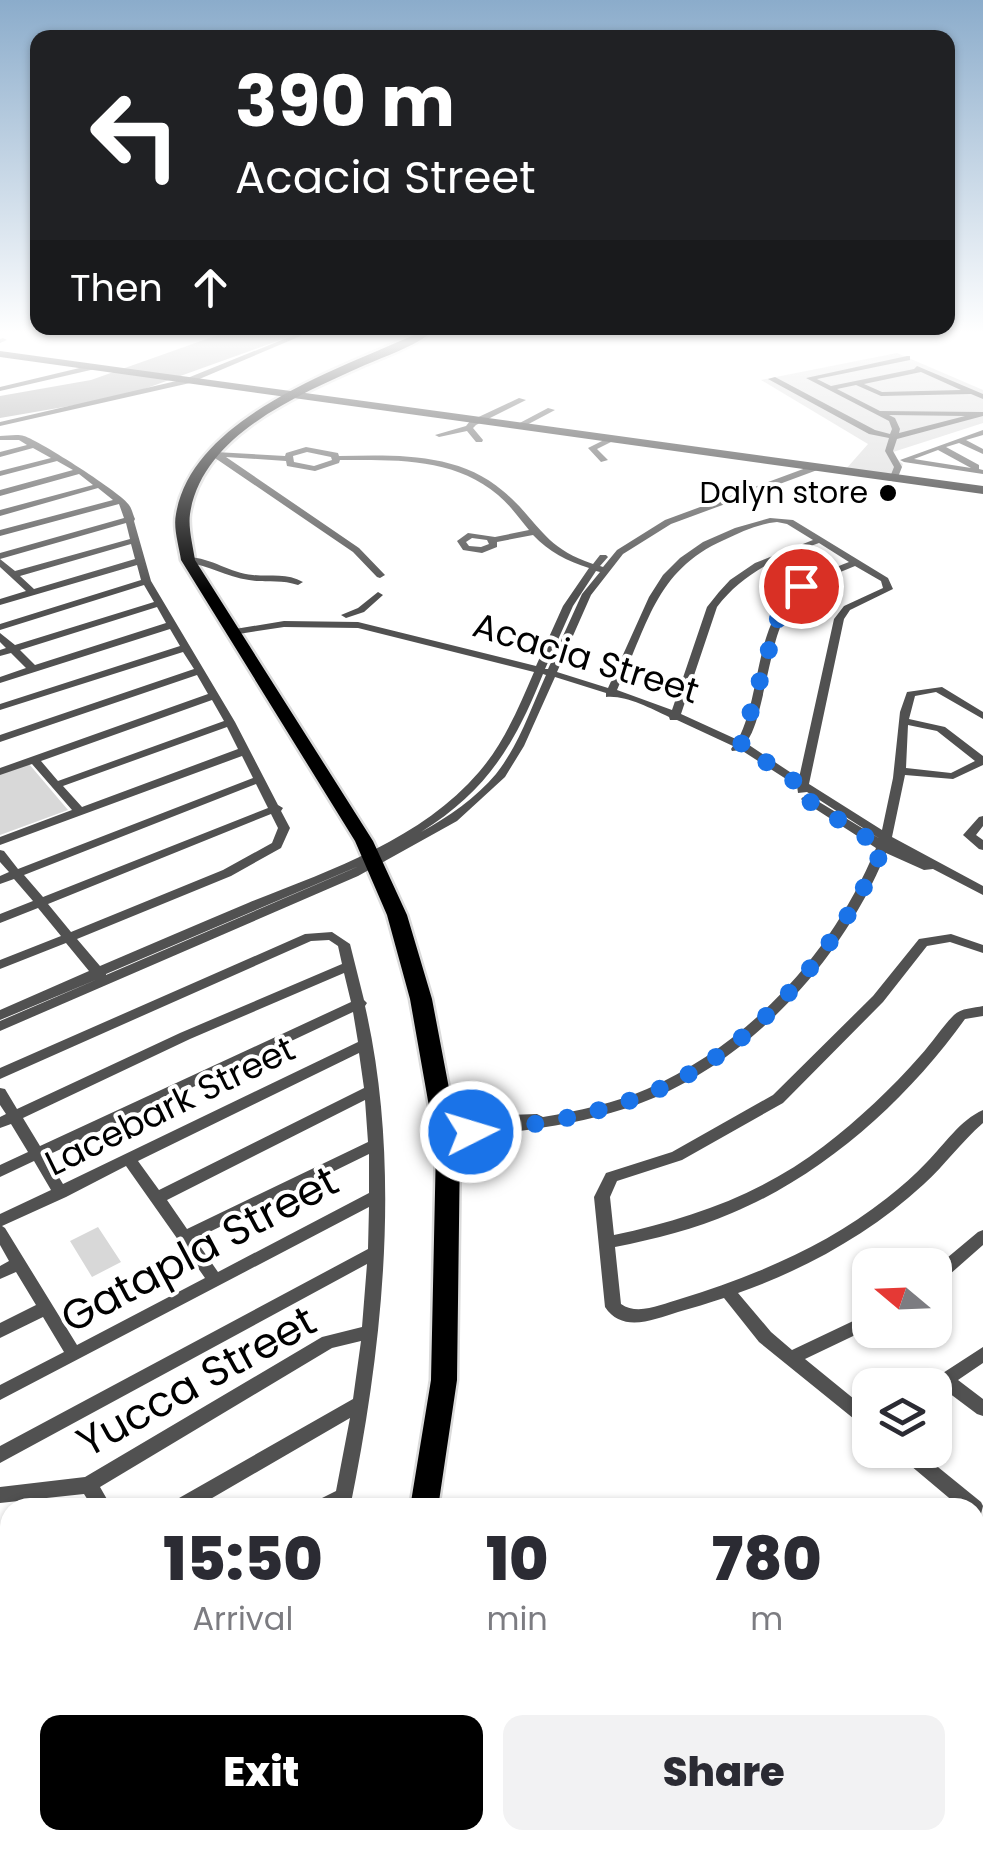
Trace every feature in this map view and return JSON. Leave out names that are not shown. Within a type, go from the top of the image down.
[{"type":"highway","points":[[259,421],[192,474],[182,502],[180,530],[188,560],[372,859],[408,952],[447,1127],[444,1380],[426,1498]]},
{"type":"main road","points":[[456,421],[518,426],[983,490]]},
{"type":"street","points":[[439,435],[479,421]]},
{"type":"street","points":[[518,426],[528,421]]},
{"type":"street","points":[[853,421],[872,432],[894,437],[957,421]]},
{"type":"street","points":[[892,421],[896,424],[889,452],[898,463],[894,478]]},
{"type":"street","points":[[473,424],[479,440]]},
{"type":"street","points":[[983,432],[904,460],[983,471]]},
{"type":"street","points":[[0,438],[18,437],[35,445],[121,501],[131,520],[146,582],[230,722],[284,828],[277,845],[252,860],[0,965]]},
{"type":"street","points":[[604,460],[592,448],[613,439]]},
{"type":"street","points":[[959,440],[983,452]]},
{"type":"street","points":[[0,455],[35,445]]},
{"type":"street","points":[[939,447],[983,471]]},
{"type":"street","points":[[214,454],[287,458],[313,448],[337,458],[409,459],[470,474],[492,486],[560,556],[598,568]]},
{"type":"street","points":[[214,454],[356,550],[380,575]]},
{"type":"street","points":[[287,458],[294,467],[314,469],[333,464],[337,458]]},
{"type":"street","points":[[0,474],[56,459]]},
{"type":"street","points":[[0,1015],[101,976],[372,859],[452,819],[499,777],[519,746],[545,675],[598,568],[656,528],[811,466]]},
{"type":"street","points":[[0,492],[80,471]]},
{"type":"street","points":[[0,513],[102,486]]},
{"type":"street","points":[[0,532],[121,501]]},
{"type":"street","points":[[610,694],[651,594],[672,568],[726,534],[782,519],[885,580],[888,588],[848,608],[839,619],[802,792]]},
{"type":"street","points":[[32,592],[0,559],[131,520]]},
{"type":"street","points":[[494,540],[533,532]]},
{"type":"street","points":[[15,574],[134,541]]},
{"type":"street","points":[[676,716],[712,607],[722,592],[770,556],[817,541]]},
{"type":"street","points":[[188,560],[206,561],[246,577],[282,576],[298,582]]},
{"type":"street","points":[[0,602],[139,561]]},
{"type":"street","points":[[738,748],[785,602],[811,579],[854,564]]},
{"type":"street","points":[[0,627],[146,582]]},
{"type":"street","points":[[346,615],[361,610],[378,595]]},
{"type":"street","points":[[0,653],[159,603]]},
{"type":"street","points":[[0,680],[171,625]]},
{"type":"street","name":"Acacia Street","points":[[233,634],[300,629],[356,631],[545,675],[676,716],[738,748],[884,843],[983,891]]},
{"type":"street","points":[[0,636],[33,669]]},
{"type":"street","points":[[0,707],[185,648]]},
{"type":"street","points":[[0,739],[199,672]]},
{"type":"street","points":[[447,1127],[554,1120],[650,1093],[678,1081],[736,1041],[828,944],[852,910],[884,843],[911,694],[926,688],[946,693],[983,716]]},
{"type":"street","points":[[0,772],[212,696]]},
{"type":"street","points":[[900,771],[953,776],[983,761],[941,728],[904,720]]},
{"type":"street","points":[[57,785],[230,722]]},
{"type":"street","points":[[0,841],[244,751]]},
{"type":"street","points":[[34,760],[78,811]]},
{"type":"street","points":[[0,880],[260,779]]},
{"type":"street","points":[[0,919],[277,808]]},
{"type":"street","points":[[978,844],[970,832],[983,818]]},
{"type":"street","points":[[0,854],[101,976]]},
{"type":"street","points":[[0,1074],[309,937],[339,938],[360,1002],[371,1092],[376,1196],[368,1332],[344,1498]]},
{"type":"street","points":[[983,949],[951,938],[923,942],[878,999],[778,1098],[677,1156],[611,1177],[602,1190],[610,1300],[616,1312],[646,1314],[728,1292],[819,1253],[888,1208],[983,1115]]},
{"type":"street","points":[[0,1123],[184,1036],[350,966]]},
{"type":"street","points":[[0,1026],[101,976]]},
{"type":"street","points":[[0,1171],[360,1002]]},
{"type":"street","points":[[607,1242],[710,1219],[798,1176],[857,1129],[962,1015],[983,1011]]},
{"type":"street","name":"Lacebark Street","points":[[0,1220],[366,1044]]},
{"type":"street","points":[[159,1197],[371,1092]]},
{"type":"street","points":[[0,1093],[62,1192]]},
{"type":"street","points":[[187,1236],[374,1146]]},
{"type":"street","points":[[130,1160],[214,1279]]},
{"type":"street","name":"Gatapla Street","points":[[0,1393],[376,1196]]},
{"type":"street","points":[[0,1232],[74,1354]]},
{"type":"street","points":[[952,1262],[983,1236]]},
{"type":"street","points":[[0,1455],[374,1254]]},
{"type":"street","points":[[0,1273],[19,1264]]},
{"type":"street","points":[[728,1292],[751,1322],[852,1407]]},
{"type":"street","points":[[0,1331],[44,1308]]},
{"type":"street","points":[[791,1358],[852,1329]]},
{"type":"street","name":"Yucca Street","points":[[0,1495],[88,1485],[328,1342],[368,1332]]},
{"type":"street","points":[[952,1376],[983,1354]]},
{"type":"street","points":[[952,1391],[983,1409]]},
{"type":"street","points":[[195,1498],[359,1404]]},
{"type":"street","points":[[926,1468],[963,1498]]},
{"type":"street","points":[[88,1485],[96,1498]]},
{"type":"shaded area","points":[[830,421],[983,421],[890,453],[903,464],[898,476],[846,469],[868,444]]},
{"type":"shaded area","points":[[29,764],[68,810],[0,835],[0,774]]},
{"type":"shaded area","points":[[98,1227],[121,1262],[92,1277],[70,1241]]},
{"type":"place","name":"Dalyn store","points":[[888,493]]},
{"type":"route","points":[[471,1132],[578,1116],[678,1081],[736,1041],[778,1002],[806,973],[852,910],[883,848],[801,796],[803,787],[741,745],[752,720],[780,612],[790,594],[801,586]]}]
